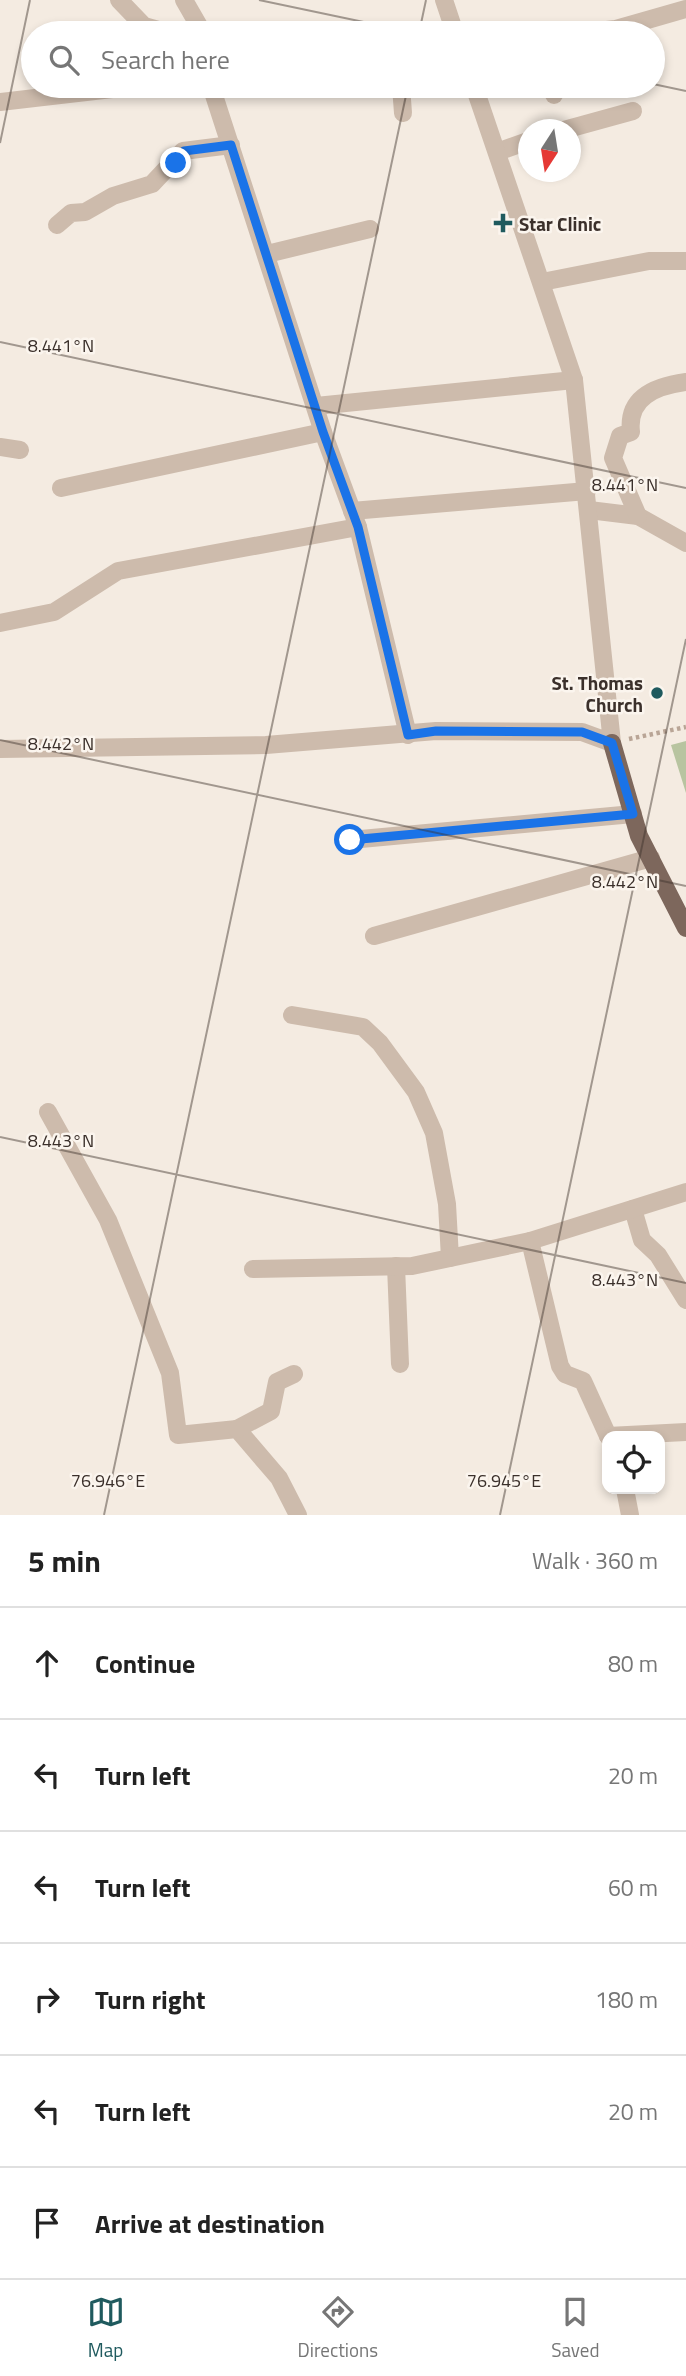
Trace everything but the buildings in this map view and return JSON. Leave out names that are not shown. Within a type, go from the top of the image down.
[{"type":"main road","points":[[612,743],[633,814],[651,858],[686,928]]},
{"type":"street","points":[[119,0],[140,21]]},
{"type":"street","points":[[184,0],[196,21]]},
{"type":"street","points":[[444,0],[451,21]]},
{"type":"street","points":[[644,21],[686,9]]},
{"type":"street","points":[[0,102],[34,98]]},
{"type":"street","points":[[215,98],[323,432],[355,519],[408,735]]},
{"type":"street","points":[[402,98],[403,113]]},
{"type":"street","points":[[0,749],[266,745],[436,731],[582,732],[612,743],[574,380],[478,98]]},
{"type":"street","points":[[581,125],[633,111]]},
{"type":"street","points":[[57,225],[71,213],[85,212],[113,196],[152,184],[184,151],[231,145]]},
{"type":"street","points":[[497,152],[518,145]]},
{"type":"street","points":[[267,254],[370,229]]},
{"type":"street","points":[[542,282],[649,261],[686,261]]},
{"type":"street","points":[[316,406],[574,380]]},
{"type":"street","points":[[638,516],[612,458],[620,436],[631,432],[629,416],[635,405],[663,385],[686,382]]},
{"type":"street","points":[[61,488],[323,432]]},
{"type":"street","points":[[0,447],[20,450]]},
{"type":"street","points":[[0,624],[54,612],[118,571],[355,519],[586,491]]},
{"type":"street","points":[[589,510],[638,516],[686,543]]},
{"type":"street","points":[[350,840],[633,814]]},
{"type":"street","points":[[374,936],[651,858]]},
{"type":"street","points":[[292,1015],[363,1027],[416,1092],[434,1133],[447,1204],[450,1258]]},
{"type":"street","points":[[48,1112],[113,1232],[170,1373],[178,1435],[237,1429],[271,1411],[277,1382],[294,1374]]},
{"type":"street","points":[[253,1269],[396,1266],[450,1258],[530,1241],[686,1192]]},
{"type":"street","points":[[633,1209],[642,1240],[658,1255],[686,1300]]},
{"type":"street","points":[[530,1241],[560,1366],[565,1374],[583,1381],[606,1431]]},
{"type":"street","points":[[396,1266],[400,1364]]},
{"type":"street","points":[[237,1429],[279,1478],[298,1515]]},
{"type":"street","points":[[665,1433],[686,1432]]},
{"type":"street","points":[[626,1494],[630,1515]]},
{"type":"path","points":[[612,743],[686,727]]},
{"type":"green space","points":[[686,741],[686,793],[671,745]]},
{"type":"place","name":"Star Clinic","points":[[503,223]]},
{"type":"place","name":"St. Thomas Church","points":[[657,693]]},
{"type":"route","points":[[176,163],[184,151],[231,145],[323,432],[358,527],[408,735],[436,731],[582,732],[612,743],[633,814],[350,840]]}]
